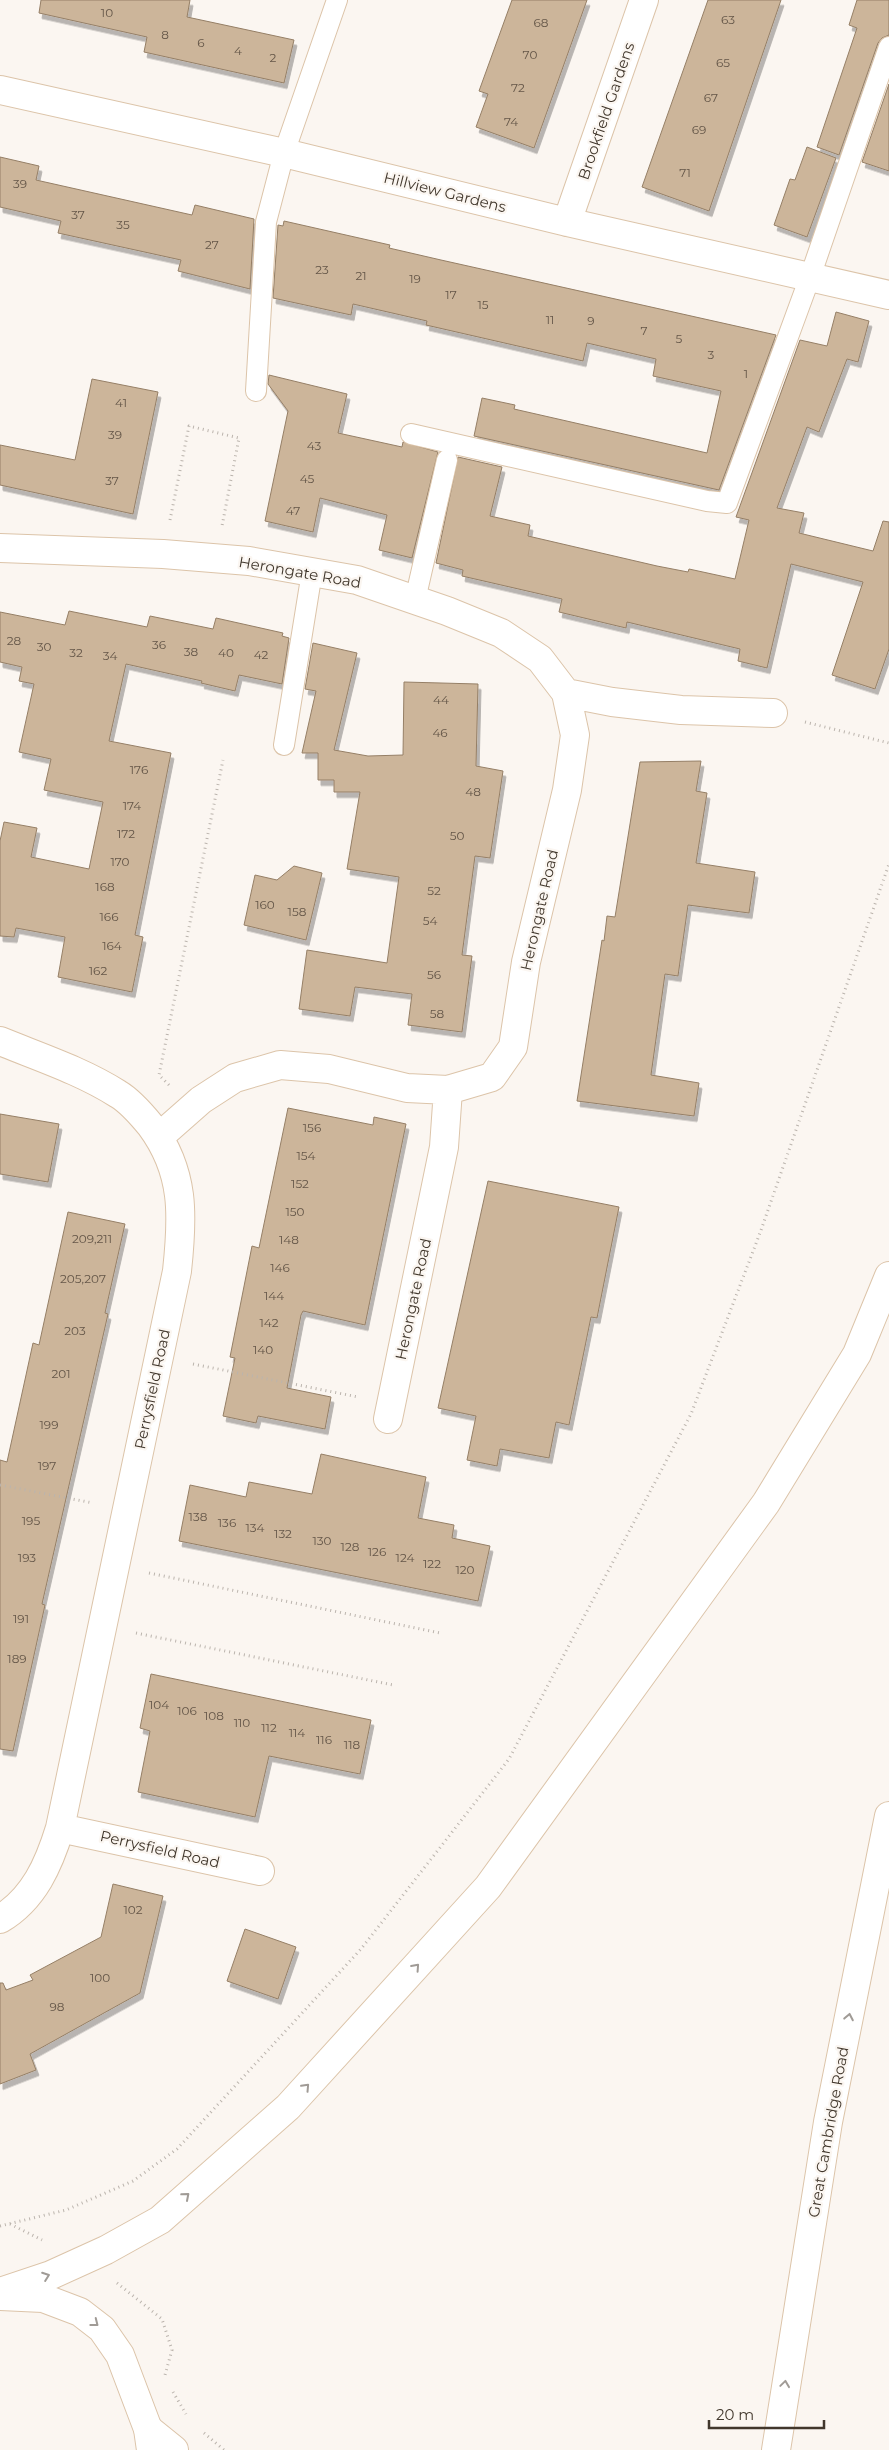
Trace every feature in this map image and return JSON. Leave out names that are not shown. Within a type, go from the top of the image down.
[{"type":"main road","name":"Brookfield Gardens","points":[[567,222],[644,0]]},
{"type":"main road","name":"Hillview Gardens","points":[[0,90],[284,153],[567,222],[889,295]]},
{"type":"main road","name":"Herongate Road","points":[[0,548],[163,554],[249,561],[357,580],[502,633],[540,659],[566,693],[575,735],[567,790],[526,962],[513,1047],[492,1077],[448,1090],[406,1088],[329,1070],[280,1065],[235,1078],[193,1107],[159,1138]]},
{"type":"main road","points":[[566,693],[612,702],[681,710],[773,713]]},
{"type":"main road","name":"Perrysfield Road","points":[[0,1041],[75,1072],[120,1094],[144,1117],[159,1138],[174,1167],[180,1192],[181,1215],[177,1271],[125,1510],[60,1828],[51,1856],[41,1877],[26,1898],[0,1919]]},
{"type":"main road","name":"Herongate Road","points":[[389,1411],[444,1147],[448,1090]]},
{"type":"main road","points":[[0,2292],[51,2275],[106,2250],[160,2220],[288,2107],[488,1887],[766,1503],[857,1354],[889,1276]]},
{"type":"main road","name":"Great Cambridge Road","points":[[776,2450],[828,2122],[889,1816]]},
{"type":"main road","name":"Perrysfield Road","points":[[60,1828],[260,1871]]},
{"type":"main road","points":[[0,2296],[43,2298],[80,2312],[102,2329],[120,2355],[149,2440],[174,2450]]},
{"type":"lane","points":[[256,390],[266,222],[284,153],[337,0]]},
{"type":"lane","points":[[411,434],[707,502],[727,503],[810,277],[889,47]]},
{"type":"lane","points":[[415,600],[447,460]]},
{"type":"lane","points":[[284,745],[312,572]]},
{"type":"path","points":[[163,554],[189,426],[239,438],[215,558]]},
{"type":"path","points":[[773,713],[889,743]]},
{"type":"path","points":[[193,1107],[159,1075],[223,760]]},
{"type":"path","points":[[0,2226],[66,2210],[133,2181],[177,2149],[361,1949],[509,1758],[691,1414],[760,1233],[889,864]]},
{"type":"path","points":[[159,1357],[389,1411]]},
{"type":"path","points":[[0,1485],[125,1510]]},
{"type":"path","points":[[114,1565],[440,1633]]},
{"type":"path","points":[[102,1626],[393,1685]]},
{"type":"path","points":[[113,2279],[162,2319],[172,2350],[164,2378]]},
{"type":"path","points":[[169,2385],[191,2422]]},
{"type":"path","points":[[197,2428],[224,2450]]},
{"type":"building","points":[[41,0],[190,0],[187,17],[294,40],[284,83],[144,52],[147,37],[39,13]]},
{"type":"building","points":[[512,0],[587,0],[534,148],[476,127],[488,94],[479,91]]},
{"type":"building","points":[[708,0],[781,0],[709,211],[642,187]]},
{"type":"building","points":[[857,0],[889,0],[889,35],[882,38],[878,43],[839,155],[817,147],[857,28],[849,25]]},
{"type":"building","points":[[889,84],[889,171],[862,162]]},
{"type":"building","points":[[807,147],[836,158],[807,237],[774,225],[790,179],[795,180]]},
{"type":"building","points":[[0,157],[39,166],[36,180],[192,215],[195,205],[254,219],[250,289],[178,271],[181,260],[58,233],[61,221],[0,207]]},
{"type":"building","points":[[284,221],[390,245],[389,248],[776,335],[719,490],[474,436],[482,398],[515,405],[514,409],[707,453],[721,391],[653,376],[656,359],[587,343],[583,361],[426,325],[427,321],[353,304],[351,315],[273,298],[278,225],[283,226]]},
{"type":"building","points":[[836,312],[869,321],[858,362],[847,359],[819,432],[807,427],[777,508],[804,513],[799,533],[873,551],[883,521],[889,522],[889,649],[875,689],[832,675],[863,582],[791,564],[767,668],[738,661],[740,649],[627,622],[626,628],[559,612],[562,599],[462,576],[463,570],[436,563],[458,457],[502,467],[490,516],[530,525],[528,536],[657,566],[688,572],[689,569],[735,579],[749,520],[736,517],[800,340],[827,346]]},
{"type":"building","points":[[269,375],[347,394],[338,433],[402,447],[403,442],[438,452],[412,558],[379,550],[387,515],[320,498],[313,532],[265,521],[288,411],[268,384]]},
{"type":"building","points":[[92,379],[158,392],[133,514],[0,485],[0,445],[75,460]]},
{"type":"building","points":[[69,611],[147,627],[150,616],[213,629],[216,618],[283,633],[282,636],[289,638],[282,684],[239,675],[235,691],[201,683],[202,681],[126,664],[109,741],[171,753],[135,935],[143,937],[132,992],[58,977],[65,937],[16,928],[14,937],[0,936],[0,841],[4,822],[37,828],[31,857],[89,869],[103,802],[44,790],[51,759],[19,752],[34,684],[19,681],[22,667],[0,662],[0,612],[65,625]]},
{"type":"building","points":[[313,643],[357,653],[334,750],[368,756],[403,755],[404,682],[478,684],[476,766],[503,771],[490,858],[475,856],[462,955],[472,956],[462,1032],[408,1025],[412,994],[355,987],[350,1016],[299,1009],[307,950],[387,963],[399,877],[347,869],[360,792],[334,792],[334,780],[318,780],[318,753],[302,753],[316,691],[305,689]]},
{"type":"building","points":[[701,761],[696,791],[707,793],[696,863],[755,872],[749,913],[688,905],[678,976],[665,974],[651,1075],[699,1083],[694,1116],[577,1101],[602,940],[604,941],[607,916],[615,917],[640,762]]},
{"type":"building","points":[[294,866],[322,873],[306,940],[244,925],[255,875],[277,880]]},
{"type":"building","points":[[288,1108],[373,1125],[374,1117],[406,1124],[365,1325],[303,1311],[301,1315],[287,1388],[331,1397],[325,1429],[258,1416],[256,1423],[223,1416],[235,1358],[230,1357],[252,1246],[259,1248]]},
{"type":"building","points":[[0,1114],[59,1124],[48,1182],[0,1174]]},
{"type":"building","points":[[488,1181],[619,1207],[597,1318],[591,1317],[569,1425],[556,1422],[549,1458],[500,1449],[497,1466],[467,1460],[476,1416],[438,1408]]},
{"type":"building","points":[[68,1212],[125,1224],[105,1313],[108,1314],[42,1604],[45,1605],[13,1751],[0,1749],[0,1460],[7,1462],[33,1343],[39,1345]]},
{"type":"building","points":[[321,1454],[426,1477],[418,1518],[454,1525],[452,1538],[490,1546],[478,1601],[179,1541],[190,1485],[246,1497],[249,1482],[312,1494]]},
{"type":"building","points":[[151,1674],[371,1720],[360,1774],[269,1756],[255,1817],[138,1792],[150,1731],[140,1728]]},
{"type":"building","points":[[113,1884],[163,1896],[140,1993],[30,2054],[36,2070],[0,2084],[0,1983],[3,1983],[6,1990],[33,1980],[30,1975],[101,1937]]},
{"type":"building","points":[[245,1929],[296,1947],[278,1999],[227,1981]]}]
